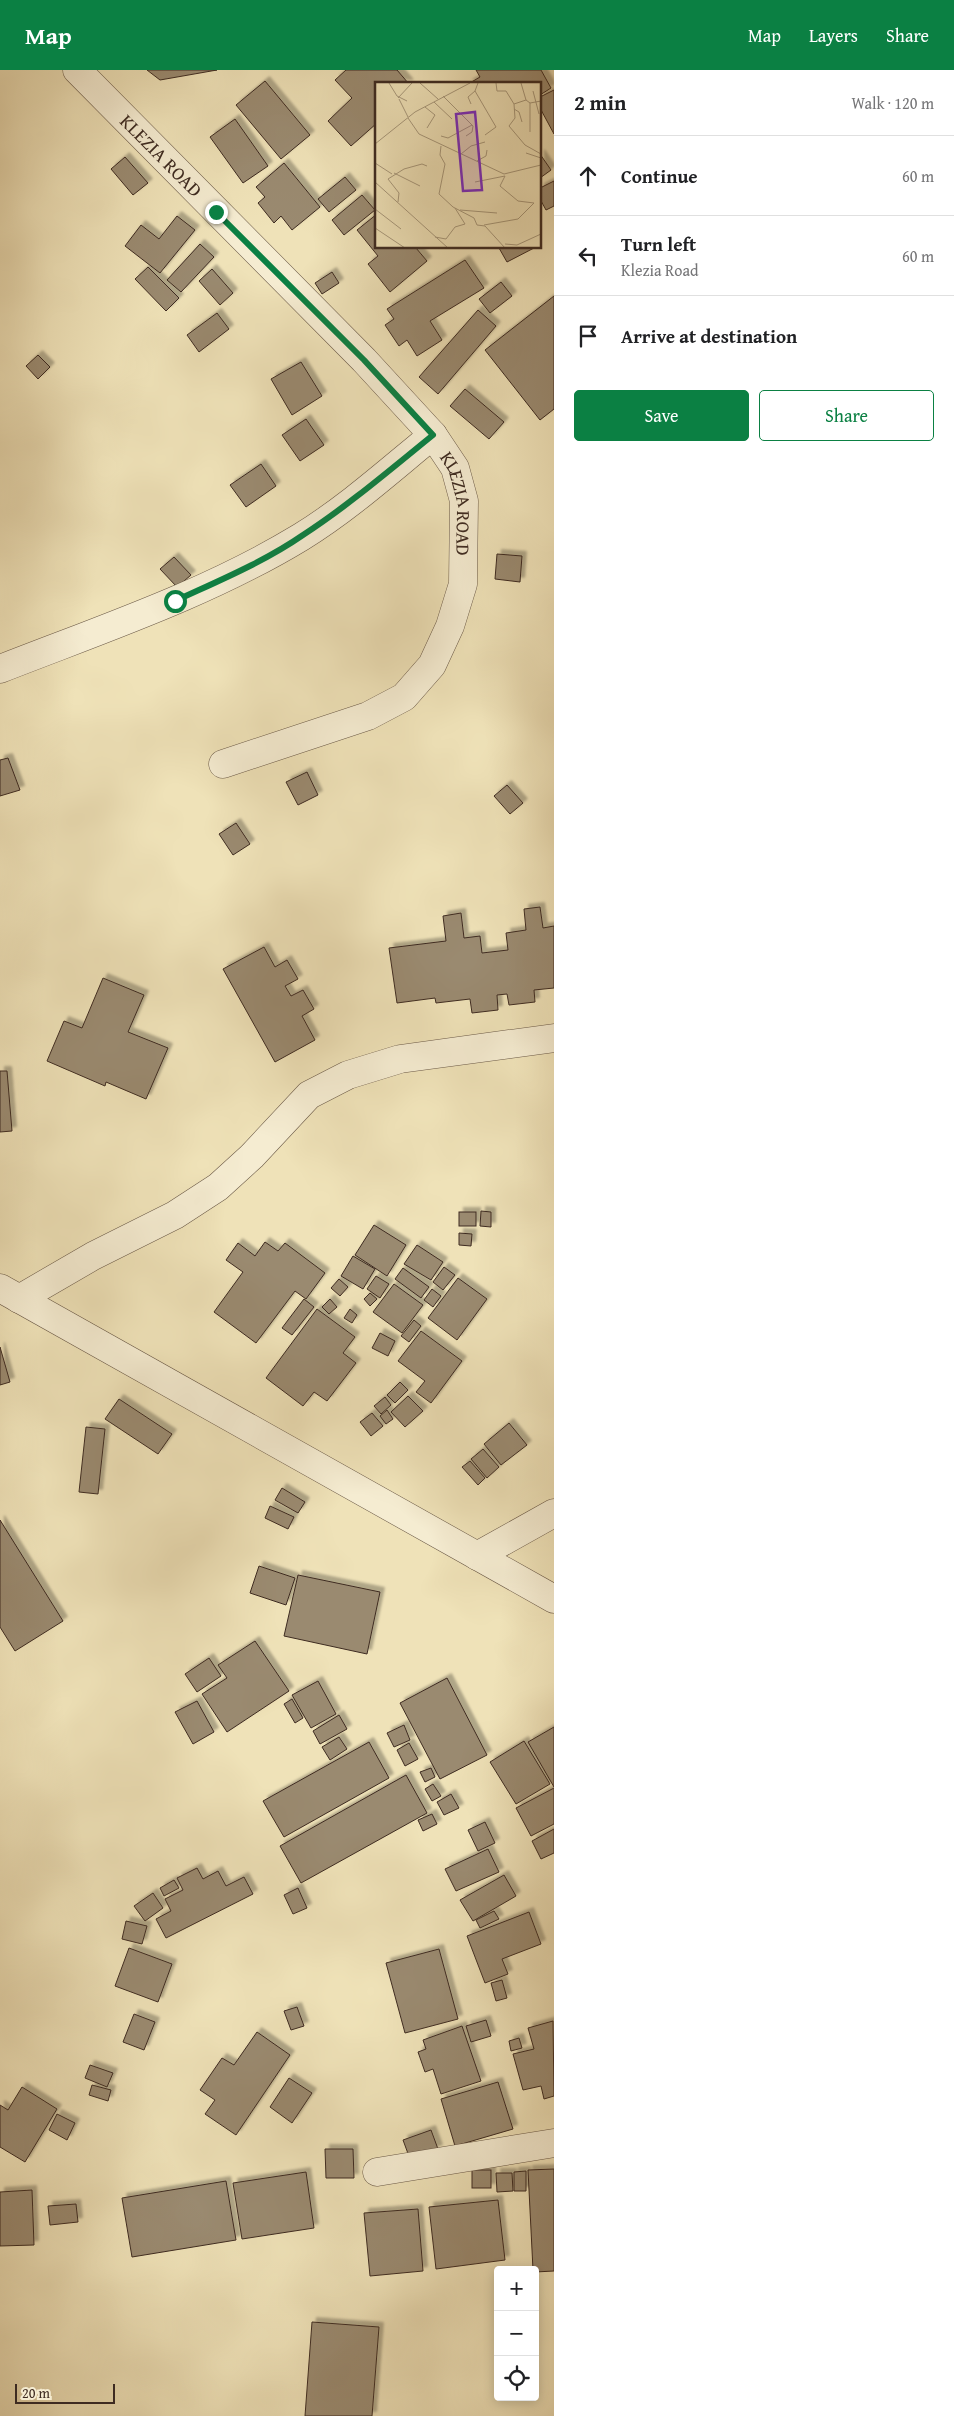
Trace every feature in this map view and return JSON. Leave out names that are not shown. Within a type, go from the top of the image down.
[{"type":"street","name":"KLEZIA ROAD","points":[[77,70],[364,360],[433,435],[455,468],[464,501],[463,584],[450,626],[432,665],[404,697],[368,716],[223,764]]},
{"type":"street","points":[[0,669],[175,601],[235,573],[302,536],[346,505],[433,435]]},
{"type":"street","points":[[10,1294],[93,1256],[175,1214],[218,1187],[252,1156],[309,1095],[348,1075],[400,1059],[554,1038]]},
{"type":"street","points":[[10,1294],[554,1599]]},
{"type":"street","points":[[477,1556],[554,1513]]},
{"type":"street","points":[[377,2172],[554,2143]]},
{"type":"building","points":[[147,70],[217,70],[160,80]]},
{"type":"building","points":[[346,70],[397,70],[407,82],[375,82],[375,125],[351,146],[328,121],[352,98],[335,80]]},
{"type":"building","points":[[476,70],[541,70],[551,88],[542,94],[542,82],[471,82],[480,77]]},
{"type":"building","points":[[265,81],[310,135],[281,159],[236,105]]},
{"type":"building","points":[[554,90],[554,134],[542,112],[542,96]]},
{"type":"building","points":[[235,119],[268,166],[243,183],[210,137]]},
{"type":"building","points":[[125,157],[148,183],[133,195],[111,169]]},
{"type":"building","points":[[542,157],[551,170],[542,177]]},
{"type":"building","points":[[284,163],[320,207],[292,230],[281,216],[274,223],[258,203],[265,197],[256,187]]},
{"type":"building","points":[[345,177],[356,190],[329,212],[318,199]]},
{"type":"building","points":[[554,181],[554,206],[546,210],[542,203],[542,187]]},
{"type":"building","points":[[362,195],[375,210],[344,235],[332,220]]},
{"type":"building","points":[[177,216],[195,230],[160,273],[125,246],[141,225],[159,239]]},
{"type":"building","points":[[375,216],[375,249],[417,249],[427,261],[390,292],[368,264],[378,256],[357,230]]},
{"type":"building","points":[[200,244],[214,257],[181,292],[167,280]]},
{"type":"building","points":[[500,249],[532,249],[507,262]]},
{"type":"building","points":[[465,260],[484,288],[430,321],[442,340],[417,356],[407,340],[399,346],[385,325],[394,319],[387,309]]},
{"type":"building","points":[[148,267],[179,298],[166,311],[135,279]]},
{"type":"building","points":[[212,269],[233,293],[220,305],[199,281]]},
{"type":"building","points":[[332,272],[339,283],[322,294],[315,283]]},
{"type":"building","points":[[501,282],[512,296],[490,313],[479,299]]},
{"type":"building","points":[[554,296],[554,409],[540,420],[485,350]]},
{"type":"building","points":[[478,310],[496,326],[438,394],[419,377]]},
{"type":"building","points":[[217,313],[229,329],[199,352],[187,335]]},
{"type":"building","points":[[38,355],[50,367],[38,379],[26,366]]},
{"type":"building","points":[[301,362],[322,396],[292,415],[271,379]]},
{"type":"building","points":[[465,389],[504,422],[489,439],[450,406]]},
{"type":"building","points":[[306,419],[324,445],[300,461],[282,435]]},
{"type":"building","points":[[261,464],[276,486],[246,507],[230,485]]},
{"type":"building","points":[[497,554],[522,556],[520,582],[495,579]]},
{"type":"building","points":[[174,557],[191,575],[177,587],[160,569]]},
{"type":"building","points":[[8,758],[20,790],[0,796],[0,760]]},
{"type":"building","points":[[307,772],[318,795],[298,805],[286,782]]},
{"type":"building","points":[[507,785],[523,803],[510,814],[494,796]]},
{"type":"building","points":[[236,823],[250,844],[233,855],[219,834]]},
{"type":"building","points":[[540,907],[543,928],[554,926],[554,988],[534,990],[535,1002],[509,1005],[507,994],[497,995],[498,1010],[472,1013],[470,999],[436,1003],[435,998],[397,1003],[389,948],[446,941],[443,916],[461,913],[464,938],[480,936],[482,953],[508,950],[506,933],[526,930],[524,909]]},
{"type":"building","points":[[264,947],[275,967],[287,960],[298,979],[285,986],[291,996],[303,990],[314,1009],[302,1016],[315,1040],[275,1062],[223,969]]},
{"type":"building","points":[[103,978],[144,995],[128,1032],[168,1048],[146,1099],[106,1082],[105,1086],[47,1061],[64,1021],[82,1028]]},
{"type":"building","points":[[0,1071],[7,1071],[12,1131],[0,1132]]},
{"type":"building","points":[[481,1211],[491,1212],[491,1227],[480,1226]]},
{"type":"building","points":[[459,1212],[476,1212],[476,1226],[459,1226]]},
{"type":"building","points":[[374,1225],[406,1245],[387,1276],[355,1255]]},
{"type":"building","points":[[459,1233],[472,1234],[471,1246],[459,1245]]},
{"type":"building","points":[[265,1242],[278,1251],[285,1243],[325,1273],[306,1299],[295,1291],[256,1343],[214,1312],[243,1272],[226,1260],[238,1243],[255,1256]]},
{"type":"building","points":[[417,1245],[443,1262],[431,1280],[404,1264]]},
{"type":"building","points":[[353,1256],[375,1269],[363,1289],[341,1276]]},
{"type":"building","points":[[444,1267],[455,1275],[443,1290],[433,1282]]},
{"type":"building","points":[[403,1268],[429,1287],[421,1298],[395,1279]]},
{"type":"building","points":[[376,1276],[389,1284],[380,1298],[367,1289]]},
{"type":"building","points":[[458,1278],[487,1299],[457,1340],[428,1318]]},
{"type":"building","points":[[339,1279],[348,1287],[340,1296],[331,1288]]},
{"type":"building","points":[[394,1284],[423,1305],[402,1333],[373,1312]]},
{"type":"building","points":[[432,1289],[441,1296],[433,1307],[424,1300]]},
{"type":"building","points":[[370,1293],[377,1299],[370,1306],[364,1299]]},
{"type":"building","points":[[304,1299],[314,1307],[292,1335],[282,1328]]},
{"type":"building","points":[[330,1299],[337,1307],[329,1314],[322,1307]]},
{"type":"building","points":[[317,1309],[355,1337],[343,1353],[356,1363],[327,1401],[314,1392],[303,1406],[266,1378]]},
{"type":"building","points":[[350,1309],[357,1315],[352,1323],[344,1318]]},
{"type":"building","points":[[414,1320],[421,1326],[409,1342],[401,1336]]},
{"type":"building","points":[[421,1331],[462,1361],[431,1403],[416,1392],[425,1381],[398,1361]]},
{"type":"building","points":[[380,1333],[395,1341],[388,1356],[372,1348]]},
{"type":"building","points":[[0,1347],[10,1382],[0,1385]]},
{"type":"building","points":[[400,1382],[408,1390],[395,1403],[387,1395]]},
{"type":"building","points":[[408,1396],[423,1411],[405,1427],[391,1412]]},
{"type":"building","points":[[385,1397],[391,1405],[381,1414],[374,1406]]},
{"type":"building","points":[[119,1399],[172,1434],[158,1454],[105,1419]]},
{"type":"building","points":[[387,1410],[393,1419],[386,1424],[380,1416]]},
{"type":"building","points":[[372,1413],[383,1426],[371,1436],[360,1422]]},
{"type":"building","points":[[509,1423],[527,1445],[501,1465],[484,1444]]},
{"type":"building","points":[[86,1427],[105,1429],[98,1494],[79,1492]]},
{"type":"building","points":[[483,1449],[499,1467],[487,1478],[471,1459]]},
{"type":"building","points":[[470,1461],[485,1478],[478,1485],[462,1467]]},
{"type":"building","points":[[282,1488],[305,1502],[298,1513],[275,1500]]},
{"type":"building","points":[[270,1506],[294,1517],[288,1529],[265,1518]]},
{"type":"building","points":[[0,1520],[63,1621],[15,1651],[0,1627]]},
{"type":"building","points":[[259,1566],[295,1578],[286,1605],[250,1593]]},
{"type":"building","points":[[298,1575],[380,1592],[367,1654],[284,1636]]},
{"type":"building","points":[[255,1641],[289,1691],[227,1732],[202,1694],[227,1678],[218,1665]]},
{"type":"building","points":[[209,1658],[221,1676],[197,1692],[185,1674]]},
{"type":"building","points":[[447,1678],[487,1755],[440,1779],[400,1703]]},
{"type":"building","points":[[318,1681],[336,1714],[311,1728],[292,1695]]},
{"type":"building","points":[[292,1699],[303,1718],[295,1723],[284,1704]]},
{"type":"building","points":[[197,1701],[214,1732],[193,1744],[175,1712]]},
{"type":"building","points":[[339,1715],[347,1729],[320,1744],[313,1731]]},
{"type":"building","points":[[404,1725],[410,1740],[394,1747],[387,1733]]},
{"type":"building","points":[[554,1727],[554,1787],[528,1742]]},
{"type":"building","points":[[339,1737],[347,1749],[330,1760],[322,1747]]},
{"type":"building","points":[[524,1741],[550,1784],[516,1804],[490,1762]]},
{"type":"building","points":[[369,1742],[389,1778],[284,1837],[263,1801]]},
{"type":"building","points":[[409,1743],[418,1759],[405,1766],[397,1750]]},
{"type":"building","points":[[431,1768],[435,1777],[425,1782],[420,1772]]},
{"type":"building","points":[[406,1775],[427,1813],[301,1883],[280,1846]]},
{"type":"building","points":[[433,1784],[441,1796],[432,1801],[425,1789]]},
{"type":"building","points":[[554,1788],[554,1824],[531,1836],[516,1808]]},
{"type":"building","points":[[451,1794],[459,1808],[444,1815],[437,1802]]},
{"type":"building","points":[[432,1814],[437,1824],[423,1831],[418,1820]]},
{"type":"building","points":[[485,1822],[495,1843],[478,1851],[468,1830]]},
{"type":"building","points":[[554,1829],[554,1853],[541,1859],[532,1841]]},
{"type":"building","points":[[488,1849],[499,1872],[456,1891],[445,1869]]},
{"type":"building","points":[[197,1868],[203,1879],[218,1871],[226,1886],[244,1877],[253,1894],[166,1938],[156,1919],[171,1911],[165,1899],[183,1890],[177,1878]]},
{"type":"building","points":[[504,1875],[516,1896],[473,1921],[460,1900]]},
{"type":"building","points":[[174,1880],[179,1888],[164,1896],[160,1888]]},
{"type":"building","points":[[298,1888],[307,1908],[293,1914],[284,1895]]},
{"type":"building","points":[[153,1893],[163,1908],[145,1921],[134,1906]]},
{"type":"building","points":[[494,1911],[499,1919],[480,1928],[476,1920]]},
{"type":"building","points":[[529,1912],[541,1944],[502,1959],[508,1974],[485,1983],[467,1936]]},
{"type":"building","points":[[126,1921],[147,1926],[142,1944],[122,1939]]},
{"type":"building","points":[[129,1948],[172,1964],[158,2002],[115,1986]]},
{"type":"building","points":[[439,1949],[458,2019],[405,2033],[386,1963]]},
{"type":"building","points":[[502,1980],[507,1998],[496,2001],[491,1983]]},
{"type":"building","points":[[297,2007],[304,2026],[291,2030],[284,2011]]},
{"type":"building","points":[[134,2014],[155,2022],[144,2050],[123,2042]]},
{"type":"building","points":[[486,2020],[491,2036],[471,2042],[466,2026]]},
{"type":"building","points":[[553,2021],[554,2096],[544,2099],[541,2086],[523,2090],[513,2054],[534,2049],[528,2028]]},
{"type":"building","points":[[462,2026],[481,2081],[441,2094],[433,2069],[425,2072],[418,2052],[426,2049],[423,2040]]},
{"type":"building","points":[[257,2032],[290,2055],[236,2135],[205,2114],[215,2100],[200,2090],[222,2058],[234,2065]]},
{"type":"building","points":[[519,2038],[522,2048],[511,2051],[509,2041]]},
{"type":"building","points":[[90,2065],[113,2073],[107,2087],[85,2078]]},
{"type":"building","points":[[289,2078],[312,2093],[292,2123],[270,2107]]},
{"type":"building","points":[[498,2082],[513,2129],[455,2146],[441,2099]]},
{"type":"building","points":[[92,2085],[111,2090],[108,2101],[89,2095]]},
{"type":"building","points":[[22,2087],[57,2109],[25,2162],[0,2147],[0,2105],[8,2110]]},
{"type":"building","points":[[57,2114],[75,2123],[67,2140],[49,2130]]},
{"type":"building","points":[[431,2130],[438,2149],[410,2159],[403,2140]]},
{"type":"building","points":[[325,2149],[353,2149],[354,2178],[326,2178]]},
{"type":"building","points":[[554,2169],[554,2271],[539,2272],[539,2266],[533,2266],[528,2170]]},
{"type":"building","points":[[472,2170],[491,2170],[491,2188],[472,2188]]},
{"type":"building","points":[[526,2171],[526,2191],[514,2191],[514,2172]]},
{"type":"building","points":[[306,2172],[314,2228],[242,2239],[233,2183]]},
{"type":"building","points":[[496,2173],[512,2173],[513,2191],[497,2192]]},
{"type":"building","points":[[226,2181],[236,2240],[132,2257],[122,2198]]},
{"type":"building","points":[[32,2190],[34,2245],[0,2246],[0,2192]]},
{"type":"building","points":[[498,2200],[505,2260],[436,2269],[429,2207]]},
{"type":"building","points":[[76,2204],[78,2222],[50,2225],[48,2206]]},
{"type":"building","points":[[418,2209],[423,2271],[370,2276],[364,2213]]},
{"type":"building","points":[[312,2322],[379,2327],[372,2416],[305,2416]]},
{"type":"route","points":[[175,601],[235,573],[302,536],[346,505],[433,435],[364,360],[216,212]]}]
